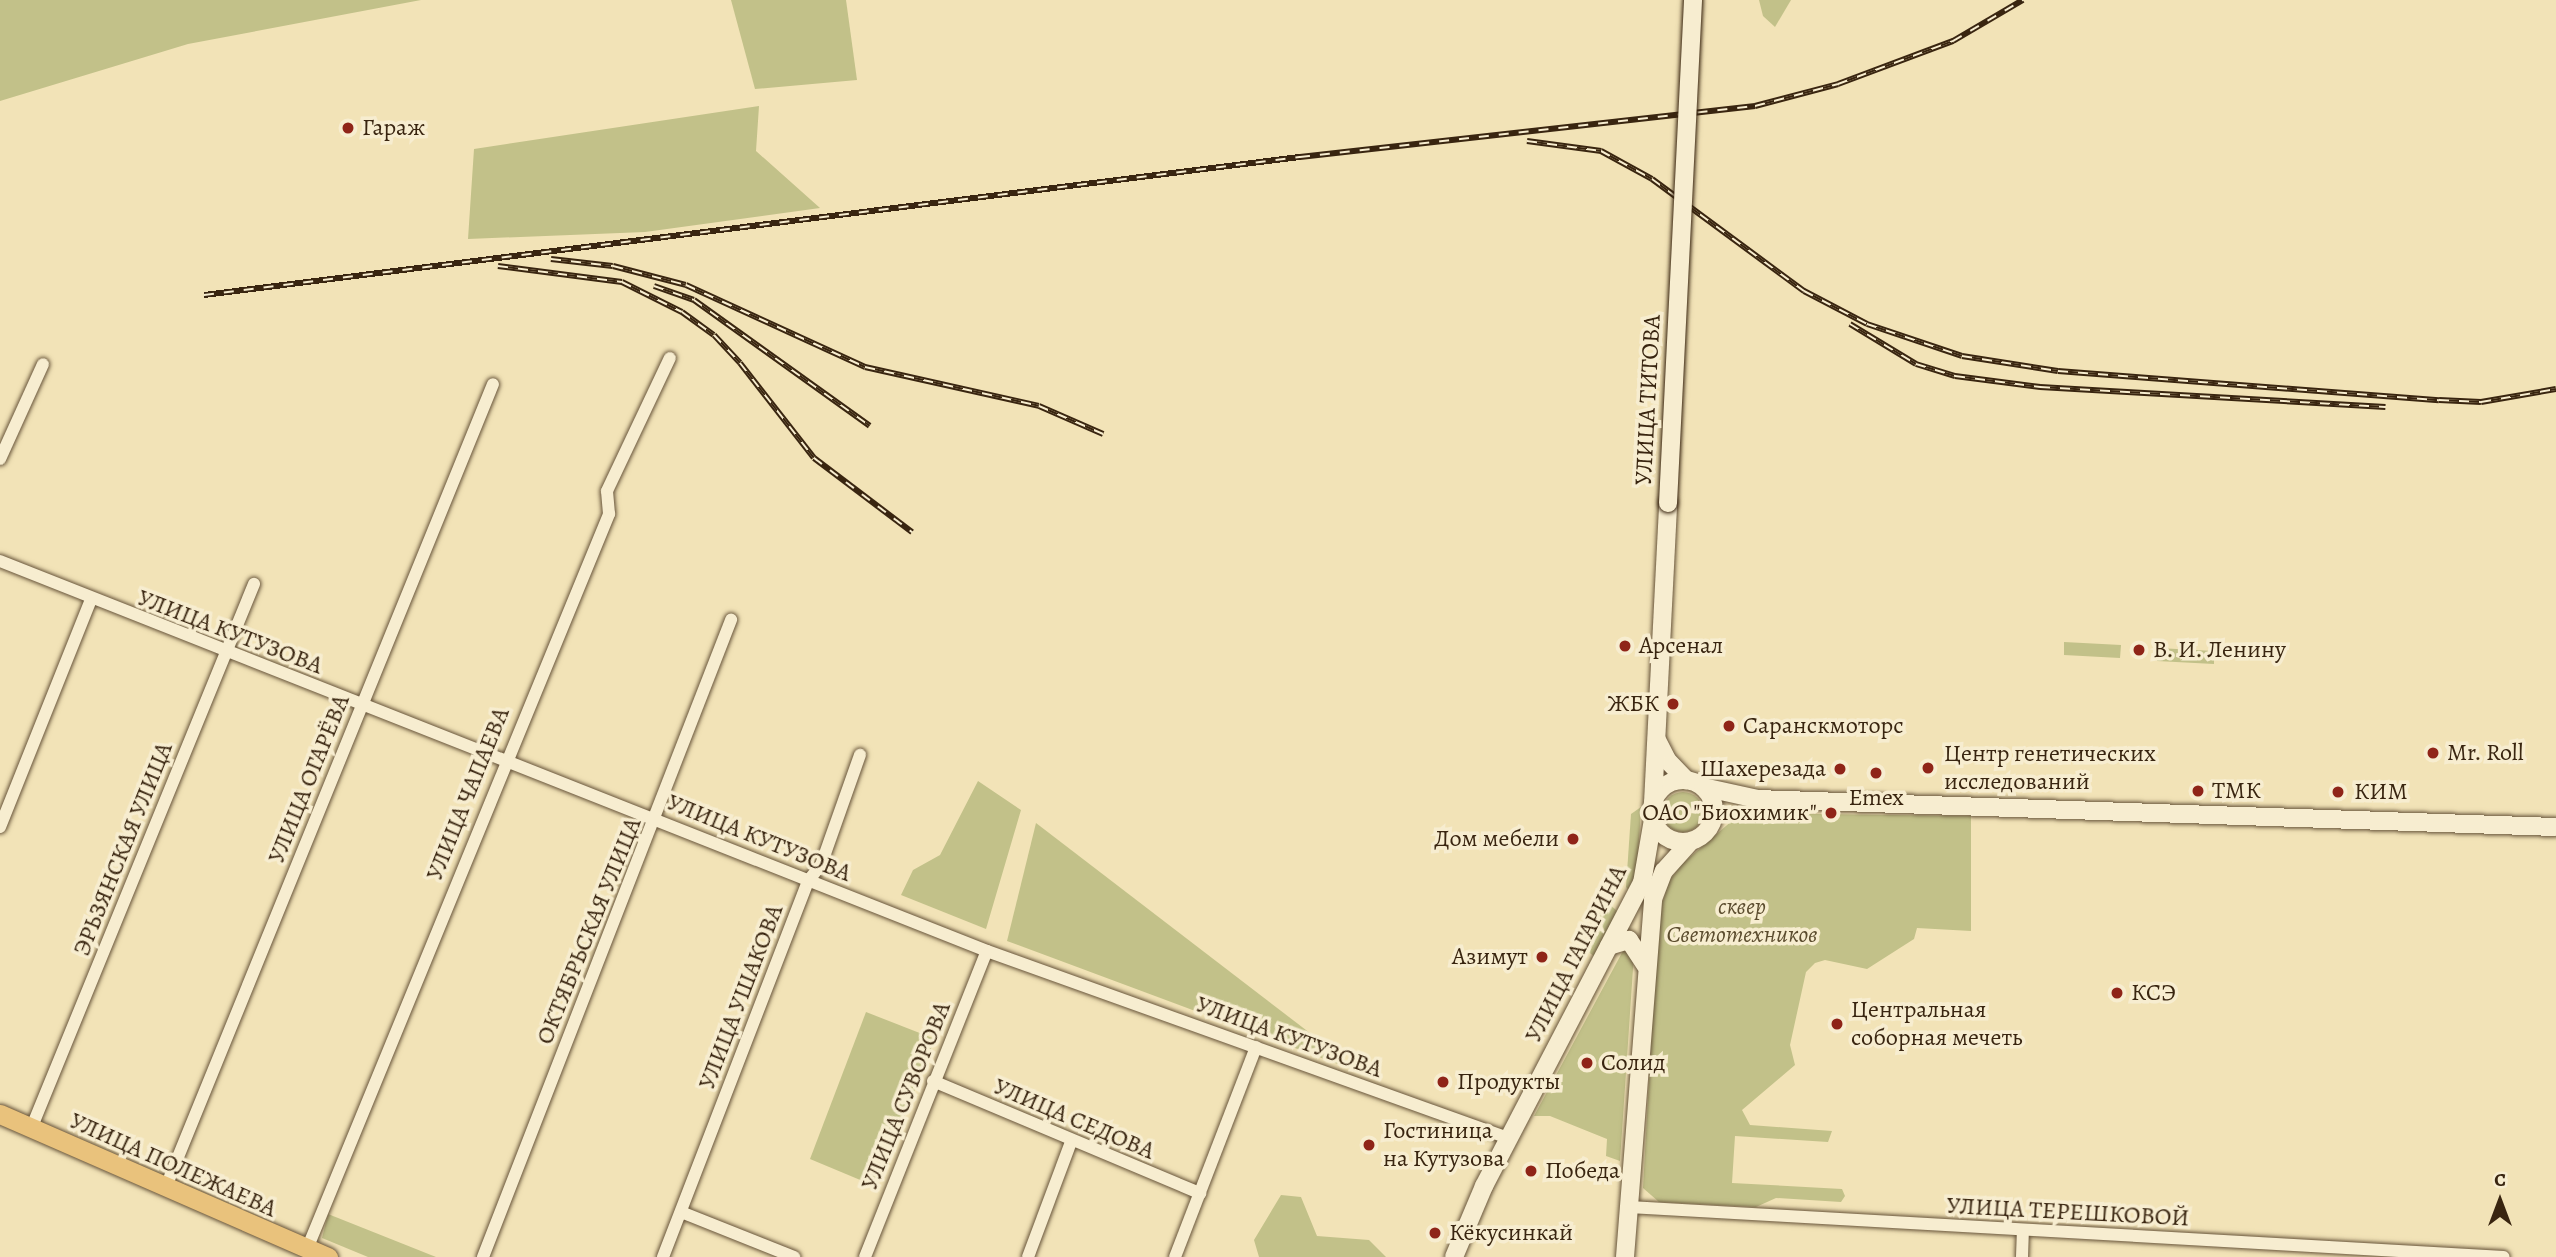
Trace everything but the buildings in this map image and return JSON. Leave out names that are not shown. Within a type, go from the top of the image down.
[{"type":"main road","name":"УЛИЦА ТИТОВА","points":[[1653,811],[1693,0]]},
{"type":"main road","points":[[1656,737],[1667,760],[1686,780],[1703,787],[1757,799],[2556,827]]},
{"type":"main road","points":[[1686,780],[1669,783],[1653,811],[1670,840],[1690,842]]},
{"type":"main road","points":[[1631,905],[1690,842],[1704,835],[1713,821],[1714,803],[1703,787]]},
{"type":"main road","points":[[1713,821],[1757,799]]},
{"type":"main road","name":"УЛИЦА ГАГАРИНА","points":[[1454,1257],[1508,1138],[1631,905],[1648,864],[1653,811]]},
{"type":"main road","points":[[1625,1257],[1645,965],[1653,899],[1664,871]]},
{"type":"main road","points":[[1609,946],[1629,940],[1645,965]]},
{"type":"main road","name":"УЛИЦА ПОЛЕЖАЕВА","points":[[0,1114],[165,1189],[328,1257]]},
{"type":"street","name":"УЛИЦА ЧАПАЕВА","points":[[307,1249],[505,761],[609,514],[607,491],[670,358]]},
{"type":"street","points":[[0,459],[43,364]]},
{"type":"street","name":"УЛИЦА ОГАРЁВА","points":[[165,1189],[493,384]]},
{"type":"street","name":"УЛИЦА КУТУЗОВА","points":[[0,561],[91,600],[987,951],[1508,1138]]},
{"type":"street","name":"ЭРЬЗЯНСКАЯ УЛИЦА","points":[[31,1129],[254,583]]},
{"type":"street","points":[[0,827],[91,600]]},
{"type":"street","name":"ОКТЯБРЬСКАЯ УЛИЦА","points":[[483,1257],[656,820],[731,620]]},
{"type":"street","name":"УЛИЦА УШАКОВА","points":[[663,1257],[808,881],[821,865],[860,755]]},
{"type":"street","name":"УЛИЦА СУВОРОВА","points":[[865,1257],[987,951]]},
{"type":"street","points":[[1175,1257],[1256,1047]]},
{"type":"street","name":"УЛИЦА СЕДОВА","points":[[933,1081],[1071,1142],[1200,1193]]},
{"type":"street","points":[[1028,1257],[1071,1142]]},
{"type":"street","name":"УЛИЦА ТЕРЕШКОВОЙ","points":[[1629,1207],[2504,1257]]},
{"type":"street","points":[[681,1212],[793,1257]]},
{"type":"street","points":[[2022,1257],[2024,1231]]},
{"type":"street","points":[[2228,1257],[2229,1243]]},
{"type":"green space","points":[[0,0],[421,0],[188,44],[0,101]]},
{"type":"green space","points":[[731,0],[846,0],[857,80],[755,89]]},
{"type":"green space","points":[[1759,0],[1791,0],[1775,27],[1763,16]]},
{"type":"green space","points":[[759,106],[756,151],[820,208],[645,232],[468,239],[474,149]]},
{"type":"green space","points":[[2064,642],[2121,645],[2120,658],[2064,655]]},
{"type":"green space","points":[[2158,648],[2214,651],[2214,664],[2157,661]]},
{"type":"green space","points":[[978,781],[1021,810],[986,929],[901,895],[913,870],[940,855]]},
{"type":"green space","points":[[1683,792],[1697,798],[1703,812],[1697,826],[1683,832],[1669,826],[1663,812],[1669,798]]},
{"type":"green space","points":[[1641,807],[1637,873],[1630,892],[1626,887],[1631,814]]},
{"type":"green space","name":"сквер Светотехников","points":[[1741,813],[1971,816],[1971,931],[1917,928],[1914,939],[1867,969],[1825,960],[1815,963],[1806,972],[1790,1045],[1795,1065],[1742,1110],[1750,1125],[1832,1131],[1828,1142],[1735,1136],[1732,1183],[1842,1189],[1845,1196],[1841,1202],[1776,1198],[1756,1207],[1659,1202],[1643,1188],[1658,917],[1669,881],[1682,864]]},
{"type":"green space","points":[[1036,823],[1362,1073],[1007,941]]},
{"type":"green space","points":[[1603,898],[1618,912],[1595,957],[1586,950],[1593,937],[1586,932]]},
{"type":"green space","points":[[1624,949],[1634,954],[1620,1161],[1606,1156],[1607,1139],[1550,1116],[1534,1116]]},
{"type":"green space","points":[[866,1012],[935,1039],[877,1187],[810,1159]]},
{"type":"green space","points":[[1281,1195],[1301,1197],[1317,1236],[1369,1240],[1386,1257],[1259,1257],[1254,1240]]},
{"type":"green space","points":[[328,1214],[436,1257],[368,1257],[322,1238]]},
{"type":"railway","points":[[204,295],[1300,157],[1755,106],[1838,84],[1953,41],[2023,0]]},
{"type":"railway","points":[[1527,141],[1601,151],[1652,179],[1804,291],[1867,324],[1962,356],[2058,371],[2439,400],[2481,402],[2556,389]]},
{"type":"railway","points":[[551,259],[613,266],[686,285],[865,367],[1039,406],[1103,434]]},
{"type":"railway","points":[[498,266],[622,282],[682,312],[714,335],[740,363],[814,458],[912,532]]},
{"type":"railway","points":[[654,286],[694,300],[870,426]]},
{"type":"railway","points":[[1850,324],[1916,364],[1955,376],[2040,387],[2385,407]]},
{"type":"place","name":"Гараж","points":[[348,128]]},
{"type":"place","name":"Арсенал","points":[[1625,646]]},
{"type":"place","name":"В. И. Ленину","points":[[2139,650]]},
{"type":"place","name":"ЖБК","points":[[1673,704]]},
{"type":"place","name":"Саранскмоторс","points":[[1729,726]]},
{"type":"place","name":"Mr. Roll","points":[[2433,753]]},
{"type":"place","name":"Центр генетических исследований","points":[[1928,768]]},
{"type":"place","name":"Шахерезада","points":[[1840,769]]},
{"type":"place","name":"Emex","points":[[1876,773]]},
{"type":"place","name":"ТМК","points":[[2198,791]]},
{"type":"place","name":"КИМ","points":[[2338,792]]},
{"type":"place","name":"ОАО \"Биохимик\"","points":[[1831,813]]},
{"type":"place","name":"Дом мебели","points":[[1573,839]]},
{"type":"place","name":"Азимут","points":[[1542,957]]},
{"type":"place","name":"КСЭ","points":[[2117,993]]},
{"type":"place","name":"Центральная соборная мечеть","points":[[1837,1024]]},
{"type":"place","name":"Солид","points":[[1587,1063]]},
{"type":"place","name":"Продукты","points":[[1443,1082]]},
{"type":"place","name":"Гостиница на Кутузова","points":[[1369,1145]]},
{"type":"place","name":"Победа","points":[[1531,1171]]},
{"type":"place","name":"Кёкусинкай","points":[[1435,1233]]}]
